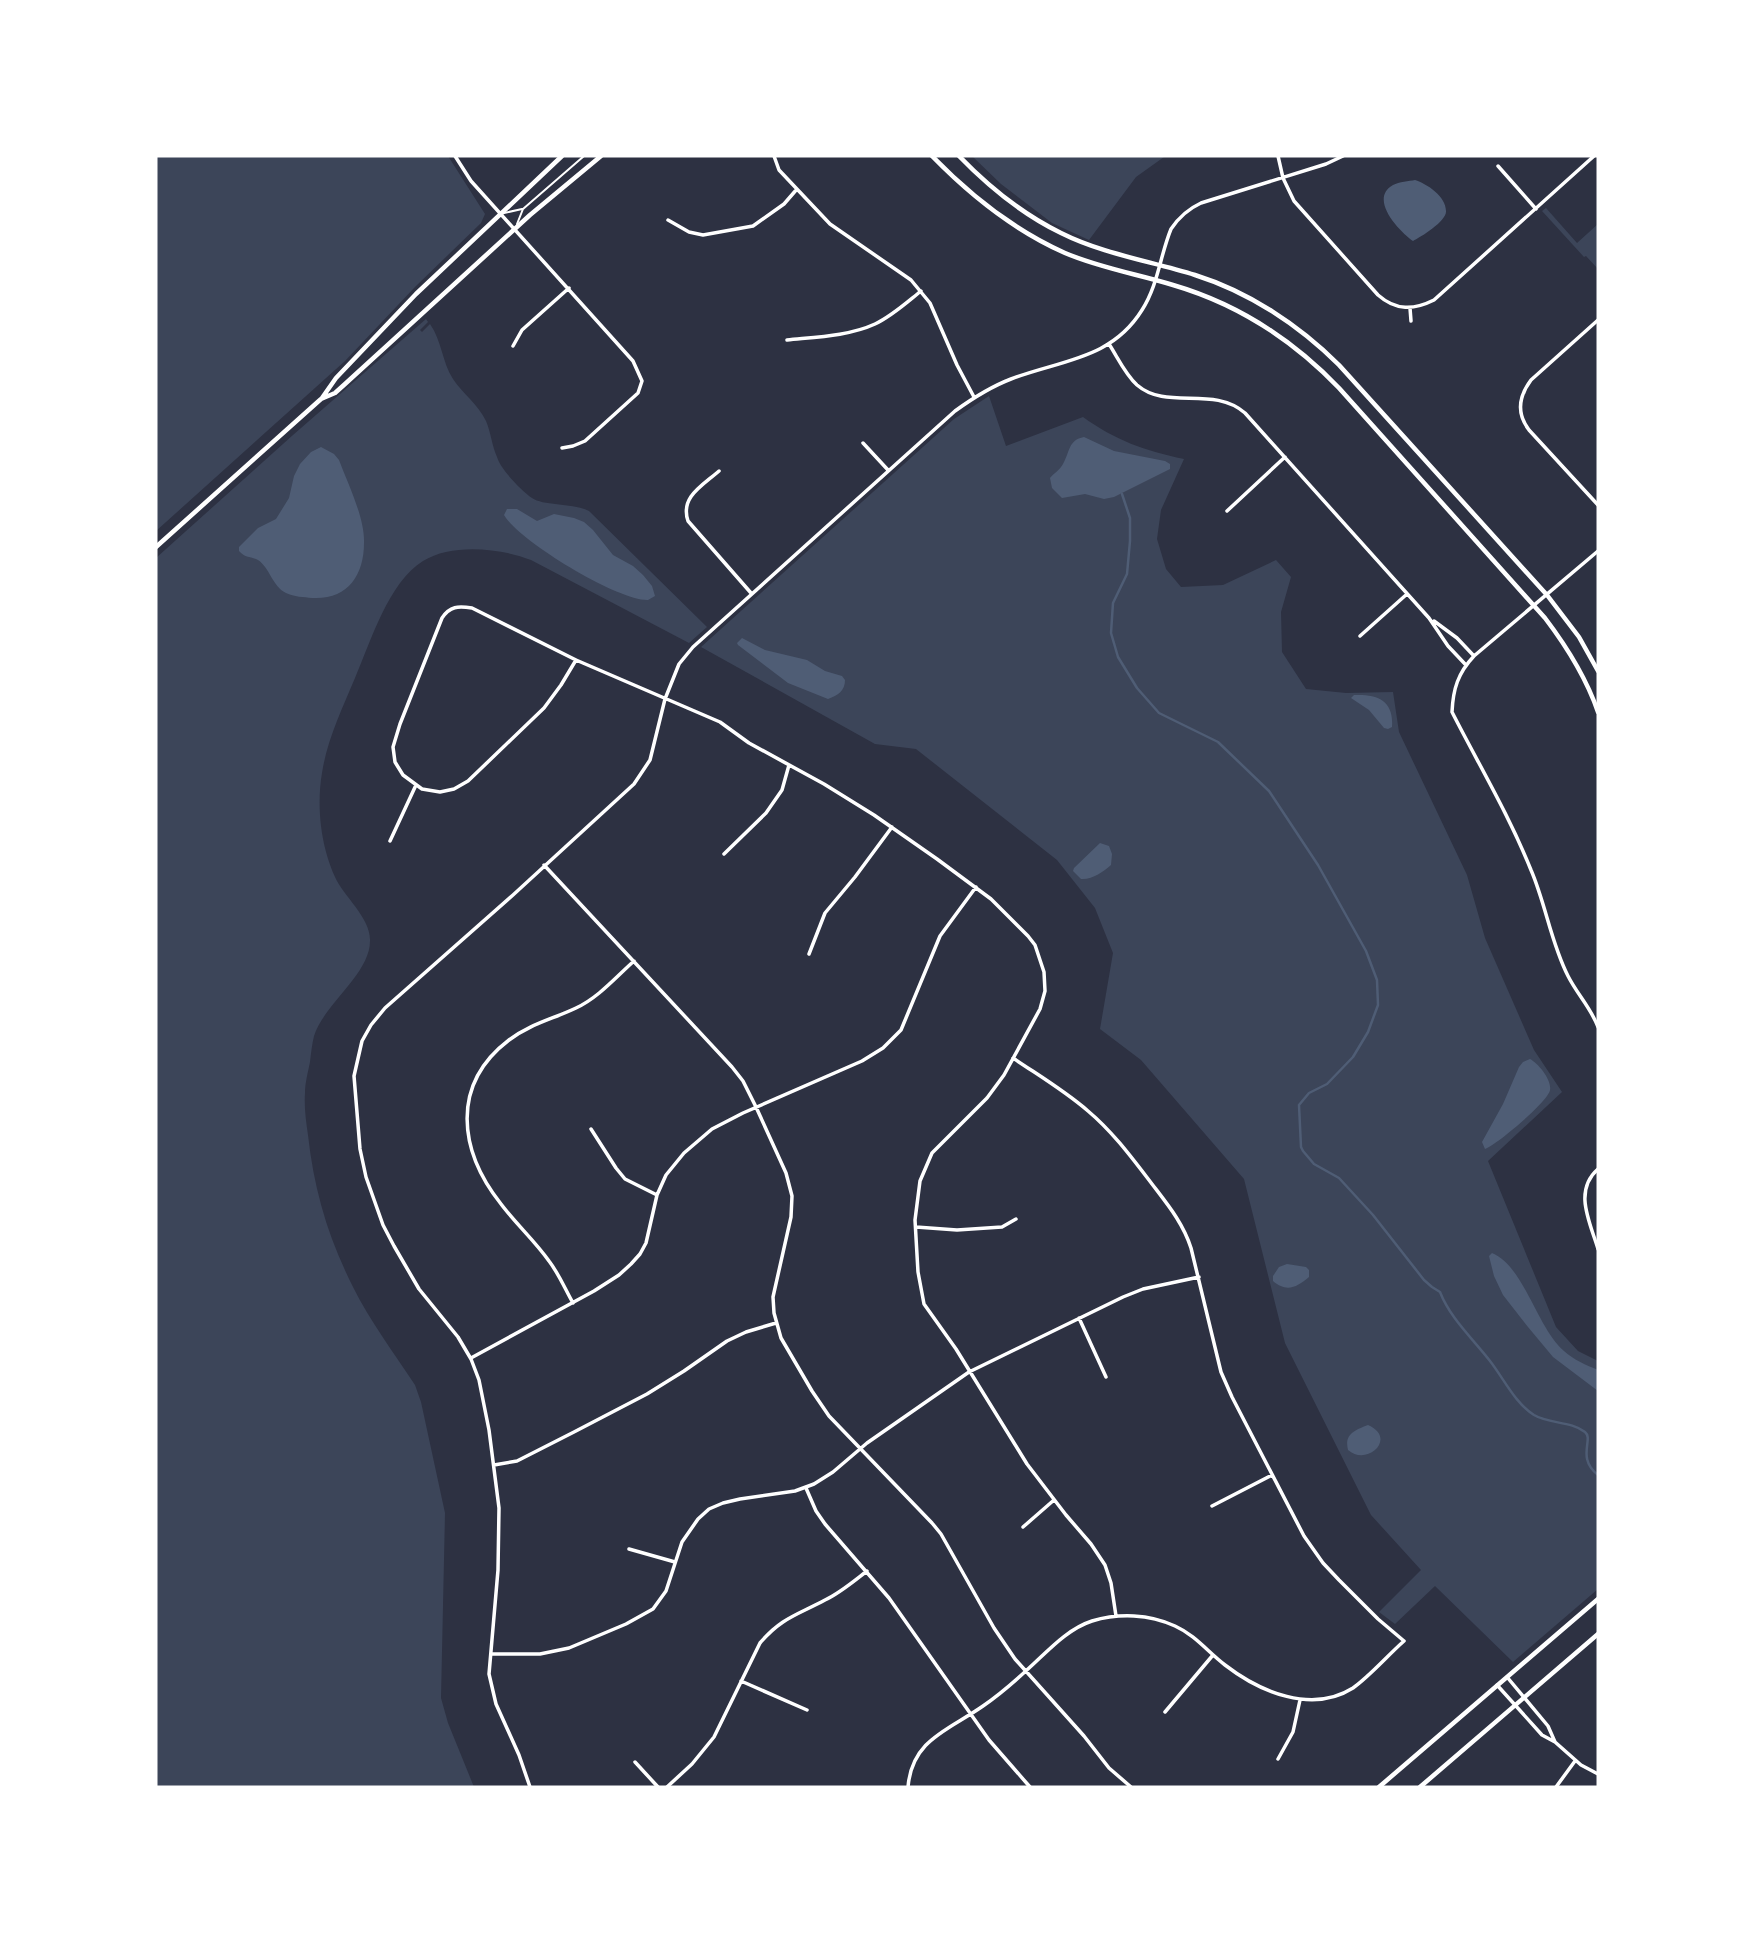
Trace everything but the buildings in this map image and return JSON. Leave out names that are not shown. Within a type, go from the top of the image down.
[{"type":"street","points":[[455,156],[471,181],[633,361],[642,381],[638,393],[585,441],[562,447]]},
{"type":"street","points":[[156,546],[321,399],[336,378],[416,294],[562,156]]},
{"type":"street","points":[[321,399],[335,393],[515,229],[601,156]]},
{"type":"street","points":[[774,156],[779,170],[830,224],[911,280],[921,291],[930,303],[974,397]]},
{"type":"street","points":[[932,156],[984,204],[1034,238],[1087,262],[1212,298],[1244,313],[1306,356],[1339,388],[1534,606],[1573,660],[1598,712]]},
{"type":"street","points":[[960,156],[998,193],[1046,225],[1074,239],[1114,253],[1198,276],[1231,289],[1274,313],[1316,343],[1345,371],[1546,595],[1579,637],[1598,671]]},
{"type":"street","points":[[1278,156],[1283,178],[1294,201],[1305,215],[1385,302],[1410,308],[1434,300],[1594,156]]},
{"type":"street","points":[[530,1787],[496,1704],[489,1674],[499,1508],[483,1398],[471,1359],[458,1337],[407,1272],[383,1224],[366,1177],[360,1149],[354,1076],[362,1041],[384,1008],[634,784],[650,760],[665,699],[679,664],[691,649],[751,593],[974,397],[1012,379],[1083,358],[1109,344],[1132,324],[1156,280],[1171,229],[1188,210],[1201,203],[1326,164],[1343,156]]},
{"type":"street","points":[[1499,166],[1536,209]]},
{"type":"street","points":[[668,220],[689,232],[704,235],[753,226],[784,204],[797,189]]},
{"type":"street","points":[[513,346],[528,325],[569,289]]},
{"type":"street","points":[[787,340],[855,331],[873,325],[891,315],[921,291]]},
{"type":"street","points":[[1410,308],[1411,321]]},
{"type":"street","points":[[1598,320],[1531,380],[1525,388],[1520,405],[1523,422],[1529,430],[1598,505]]},
{"type":"street","points":[[1109,344],[1130,377],[1143,389],[1160,396],[1214,399],[1231,404],[1245,414],[1429,618],[1465,665]]},
{"type":"street","points":[[863,443],[888,470]]},
{"type":"street","points":[[1227,510],[1285,457]]},
{"type":"street","points":[[719,471],[689,499],[685,512],[688,521],[751,593]]},
{"type":"street","points":[[1598,551],[1465,665],[1453,691],[1452,712],[1517,834],[1568,976],[1594,1016],[1598,1027]]},
{"type":"street","points":[[1360,636],[1407,594]]},
{"type":"street","points":[[576,660],[544,708],[468,781],[454,789],[440,792],[422,789],[403,775],[395,762],[393,747],[400,724],[442,618],[445,612],[457,606],[472,608],[576,660],[720,722],[749,743],[824,784],[976,887],[1035,945],[1044,972],[1045,991],[1040,1009],[1004,1075],[987,1098],[932,1153],[920,1181],[916,1227],[918,1272],[924,1304],[956,1349],[1027,1464],[1105,1565],[1116,1616]]},
{"type":"street","points":[[1429,618],[1457,638],[1474,656]]},
{"type":"street","points":[[724,854],[766,813],[782,790],[789,765]]},
{"type":"street","points":[[390,841],[416,785]]},
{"type":"street","points":[[809,954],[825,913],[891,827]]},
{"type":"street","points":[[544,865],[746,1086],[786,1173],[792,1196],[791,1217],[773,1297],[776,1323],[781,1338],[818,1400],[859,1449],[941,1534],[995,1629],[1026,1671],[1109,1768],[1131,1787]]},
{"type":"street","points":[[471,1359],[619,1275],[646,1243],[657,1195],[666,1175],[678,1160],[712,1129],[862,1061],[883,1048],[901,1030],[940,936],[976,887]]},
{"type":"street","points":[[573,1303],[551,1263],[500,1203],[480,1172],[471,1151],[467,1130],[470,1092],[484,1065],[509,1040],[545,1020],[576,1009],[591,1000],[634,961]]},
{"type":"street","points":[[908,1787],[911,1768],[928,1741],[971,1715],[1058,1642],[1090,1622],[1116,1616],[1159,1620],[1193,1636],[1227,1666],[1260,1686],[1300,1700],[1319,1700],[1352,1688],[1404,1641],[1378,1619],[1323,1563],[1304,1536],[1221,1372],[1199,1277],[1185,1231],[1176,1215],[1118,1140],[1076,1101],[1013,1058]]},
{"type":"street","points":[[591,1129],[625,1179],[657,1195]]},
{"type":"street","points":[[1598,1168],[1584,1189],[1584,1200],[1598,1249]]},
{"type":"street","points":[[916,1227],[957,1230],[1002,1227],[1016,1219]]},
{"type":"street","points":[[491,1654],[540,1654],[559,1650],[626,1624],[653,1609],[666,1591],[682,1542],[698,1519],[709,1509],[740,1499],[783,1494],[806,1488],[833,1472],[859,1449],[969,1372],[1143,1289],[1199,1277]]},
{"type":"street","points":[[1079,1318],[1107,1377]]},
{"type":"street","points":[[494,1465],[517,1461],[647,1394],[727,1341],[776,1323]]},
{"type":"street","points":[[1212,1506],[1272,1475]]},
{"type":"street","points":[[806,1488],[825,1524],[889,1598],[971,1715],[1004,1759],[1030,1787]]},
{"type":"street","points":[[1023,1527],[1054,1500]]},
{"type":"street","points":[[629,1549],[675,1562]]},
{"type":"street","points":[[667,1787],[698,1758],[714,1737],[760,1643],[770,1631],[792,1615],[827,1599],[867,1571]]},
{"type":"street","points":[[1379,1787],[1598,1599]]},
{"type":"street","points":[[1420,1787],[1598,1634]]},
{"type":"street","points":[[1165,1712],[1213,1655]]},
{"type":"street","points":[[1507,1677],[1551,1730],[1555,1742]]},
{"type":"street","points":[[741,1681],[807,1710]]},
{"type":"street","points":[[1497,1685],[1542,1735],[1555,1742],[1575,1761],[1598,1774]]},
{"type":"street","points":[[1278,1759],[1293,1732],[1300,1700]]},
{"type":"street","points":[[1556,1787],[1575,1761]]},
{"type":"street","points":[[635,1762],[658,1787]]},
{"type":"lane","points":[[515,229],[523,209],[584,156]]},
{"type":"lane","points":[[500,213],[523,209]]},
{"type":"shaded area","points":[[156,156],[448,156],[485,214],[481,223],[345,361],[156,531]]},
{"type":"shaded area","points":[[972,156],[1169,156],[1136,177],[1089,240],[1052,223],[1001,184]]},
{"type":"shaded area","points":[[1415,180],[1430,188],[1443,200],[1446,211],[1438,224],[1413,241],[1394,223],[1384,198],[1386,191],[1393,185]]},
{"type":"shaded area","points":[[1546,208],[1577,243],[1598,224],[1598,269],[1542,211]]},
{"type":"shaded area","points":[[426,319],[428,322],[420,330],[422,332],[430,324],[449,372],[483,415],[499,462],[512,479],[537,501],[589,511],[707,627],[689,643],[531,560],[476,549],[448,552],[423,561],[400,583],[382,614],[331,737],[324,761],[320,793],[322,832],[330,865],[339,885],[366,924],[370,941],[363,965],[327,1012],[314,1036],[306,1085],[305,1114],[318,1194],[336,1250],[360,1300],[415,1385],[421,1402],[445,1513],[441,1698],[448,1723],[474,1787],[156,1787],[156,558]]},
{"type":"shaded area","points":[[989,396],[1006,446],[1083,417],[1131,444],[1184,459],[1161,510],[1157,539],[1166,569],[1181,587],[1223,585],[1276,560],[1291,577],[1281,612],[1282,652],[1306,689],[1346,693],[1393,692],[1399,732],[1467,875],[1485,938],[1534,1050],[1562,1092],[1488,1161],[1556,1327],[1578,1351],[1598,1361],[1598,1589],[1513,1662],[1435,1586],[1395,1624],[1379,1612],[1421,1570],[1371,1515],[1285,1343],[1244,1179],[1141,1060],[1100,1029],[1113,953],[1095,908],[1057,860],[916,749],[875,744],[701,647],[954,419]]},
{"type":"shaded area","points":[[1084,437],[1114,451],[1165,461],[1170,464],[1170,469],[1114,497],[1104,499],[1085,494],[1062,498],[1052,488],[1050,478],[1062,466],[1072,444]]},
{"type":"shaded area","points":[[321,447],[339,460],[359,512],[364,543],[361,566],[351,584],[335,595],[312,598],[281,590],[262,563],[243,555],[239,547],[258,528],[276,519],[289,498],[300,464],[311,452]]},
{"type":"shaded area","points":[[507,509],[517,509],[537,521],[554,514],[584,522],[613,555],[643,575],[652,586],[655,596],[648,600],[634,598],[570,568],[513,526],[504,515]]},
{"type":"shaded area","points":[[742,638],[765,650],[807,660],[825,671],[842,676],[845,680],[844,687],[828,699],[788,683],[738,645]]},
{"type":"shaded area","points":[[1354,695],[1377,698],[1387,705],[1392,727],[1384,728],[1369,710],[1351,698]]},
{"type":"shaded area","points":[[1100,843],[1109,846],[1112,854],[1111,865],[1093,877],[1081,879],[1073,871],[1074,868]]},
{"type":"shaded area","points":[[1530,1059],[1547,1077],[1550,1090],[1547,1096],[1521,1122],[1485,1149],[1482,1142],[1519,1067]]},
{"type":"shaded area","points":[[1492,1253],[1513,1271],[1554,1341],[1572,1357],[1598,1370],[1598,1391],[1553,1357],[1503,1295],[1494,1276],[1489,1256]]},
{"type":"shaded area","points":[[1287,1264],[1306,1267],[1309,1277],[1292,1287],[1278,1285],[1273,1281],[1273,1276],[1279,1267]]},
{"type":"shaded area","points":[[1368,1425],[1377,1431],[1380,1437],[1376,1449],[1363,1455],[1348,1450],[1349,1436]]},
{"type":"waterway","points":[[1122,494],[1130,518],[1130,541],[1127,574],[1113,603],[1111,633],[1118,657],[1137,688],[1159,713],[1218,742],[1269,791],[1318,865],[1366,951],[1377,980],[1378,1005],[1368,1032],[1353,1057],[1327,1084],[1309,1093],[1299,1105],[1301,1147],[1314,1164],[1339,1178],[1373,1215],[1424,1280],[1440,1292],[1456,1319],[1521,1404],[1540,1418],[1573,1426],[1585,1432],[1588,1439],[1588,1462],[1598,1475]]}]
